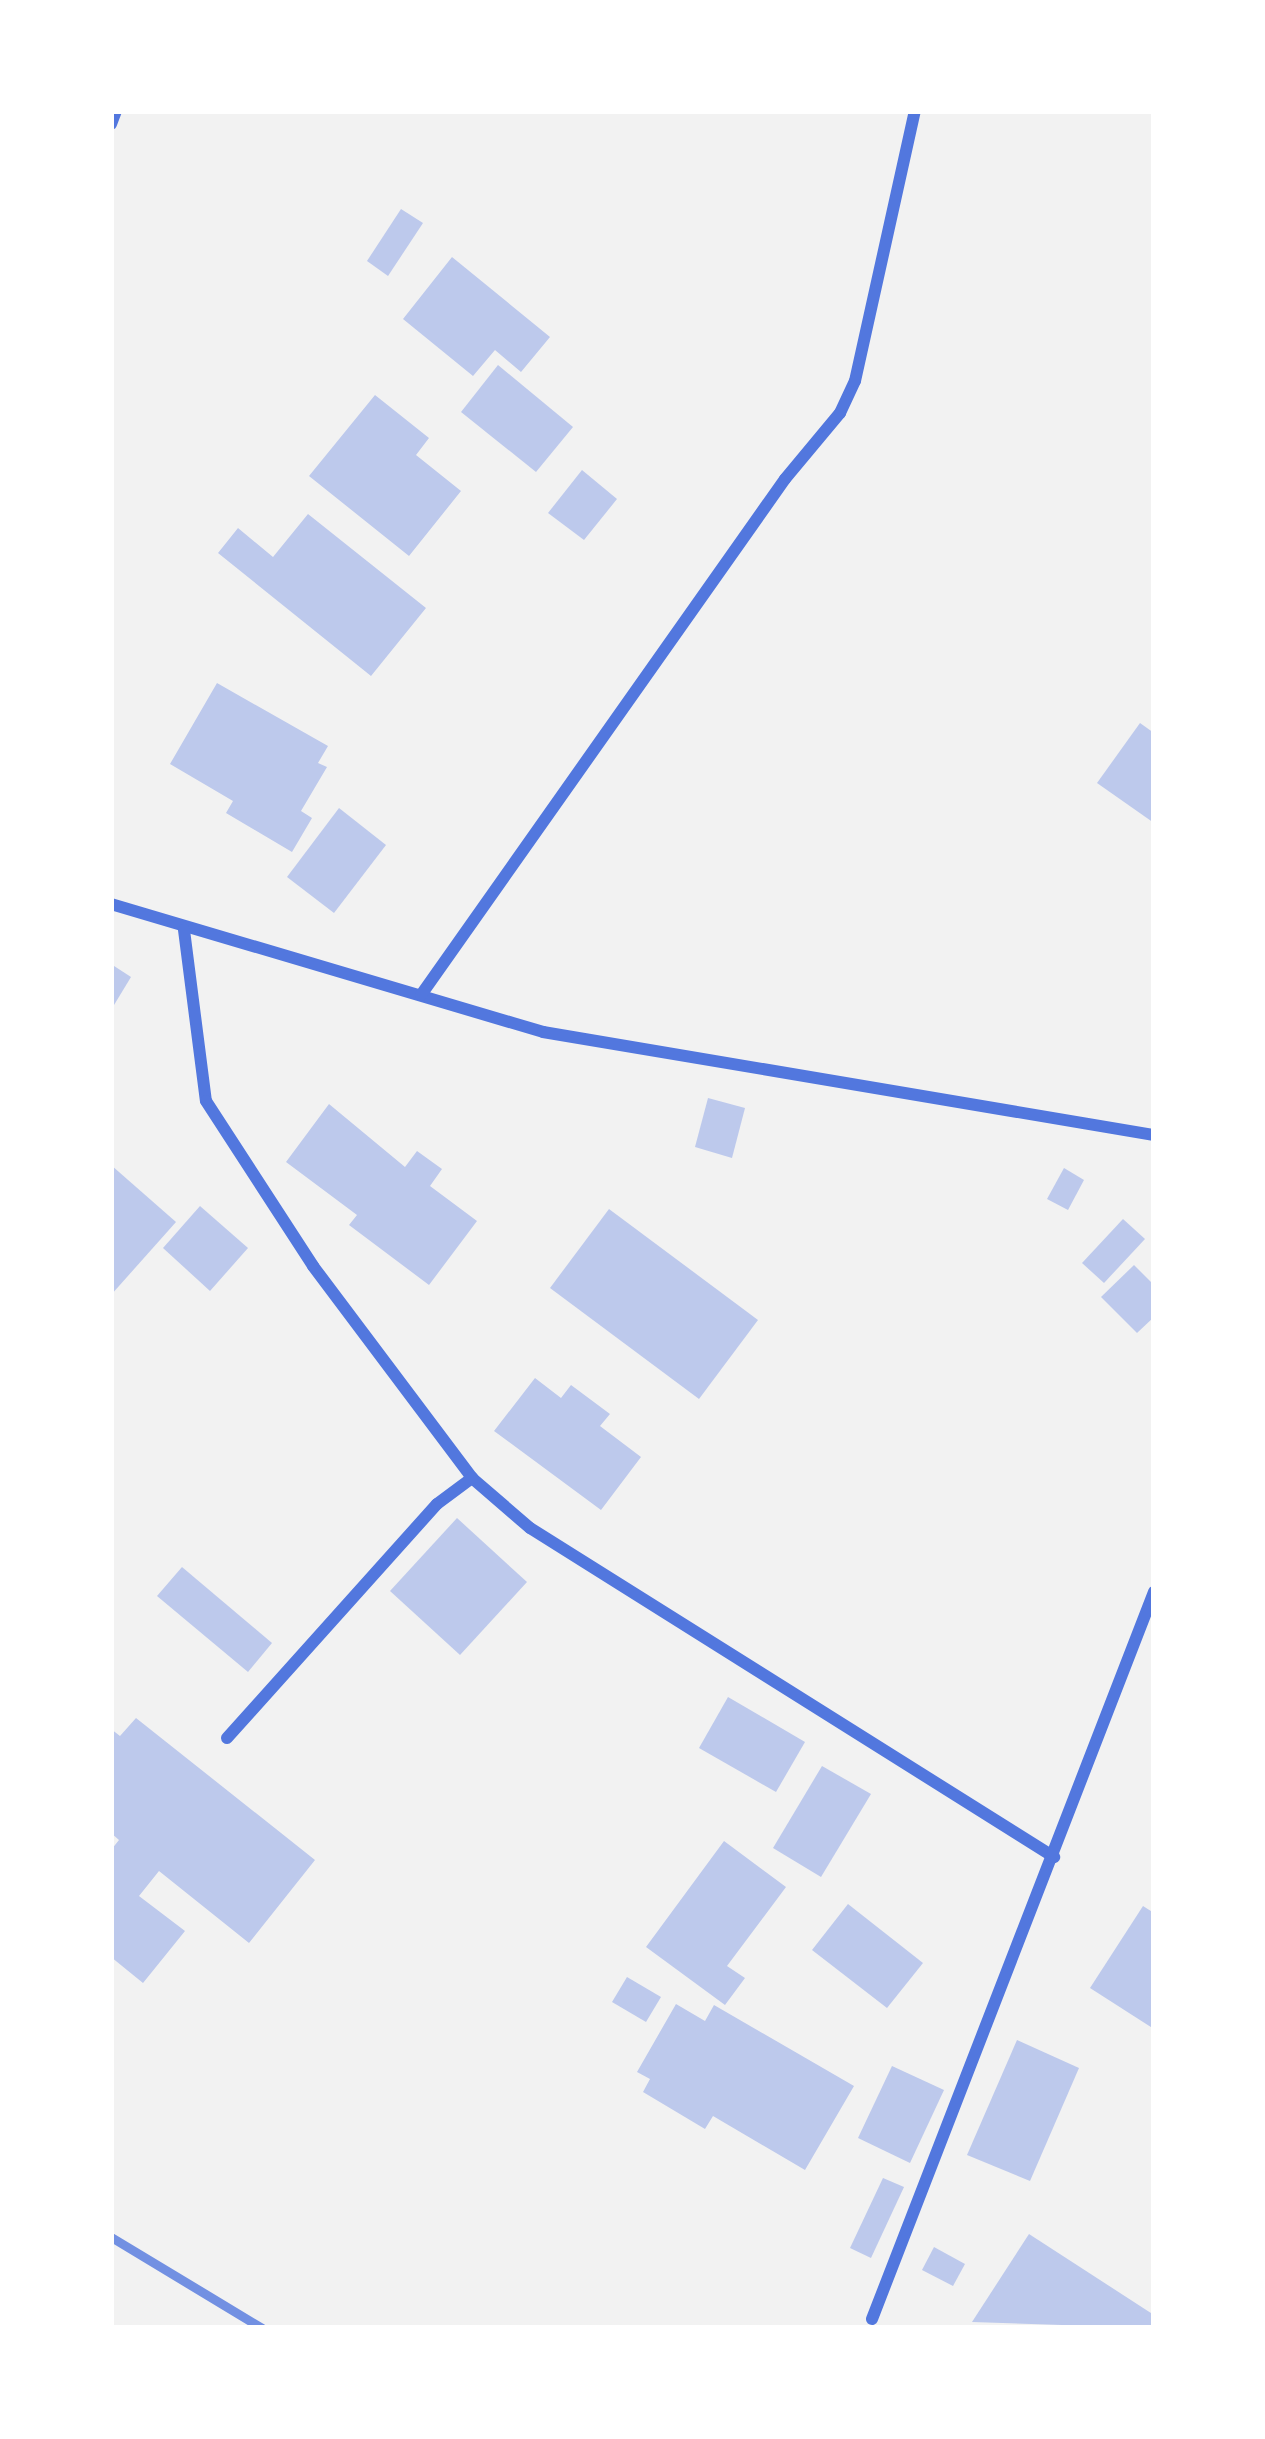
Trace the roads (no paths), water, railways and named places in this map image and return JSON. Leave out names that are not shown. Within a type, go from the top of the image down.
[{"type":"street","points":[[111,124],[116,111]]},
{"type":"street","points":[[421,995],[785,479],[840,413],[855,381],[914,111]]},
{"type":"street","points":[[111,904],[184,930],[642,1052],[1154,1135]]},
{"type":"street","points":[[184,930],[206,1100],[313,1266],[472,1478],[530,1528],[1054,1857]]},
{"type":"street","points":[[227,1738],[437,1504],[472,1478]]},
{"type":"street","points":[[872,2319],[1154,1592]]},
{"type":"railway","points":[[111,2237],[262,2328]]}]
